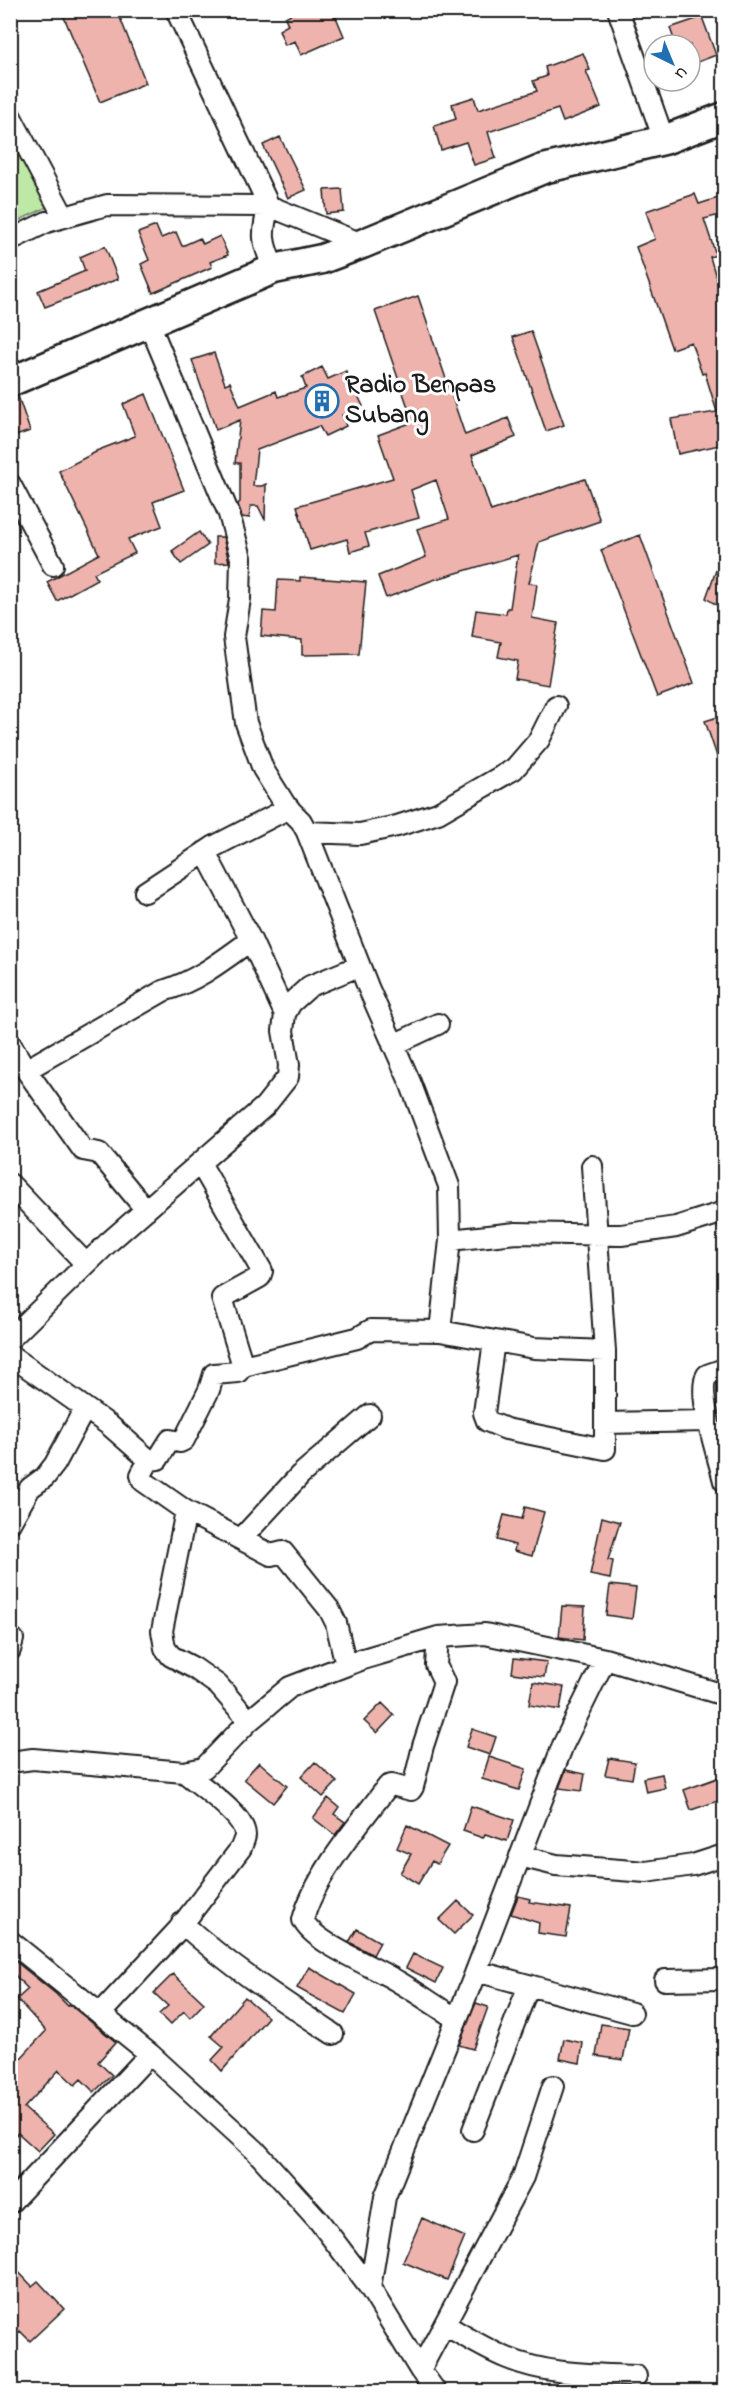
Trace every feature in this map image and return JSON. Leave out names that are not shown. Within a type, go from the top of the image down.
[{"type":"main road","points":[[10,382],[274,269],[322,259],[543,169],[664,140],[724,117]]},
{"type":"street","points":[[176,10],[269,206],[262,230],[265,250],[274,269]]},
{"type":"street","points":[[618,10],[664,140]]},
{"type":"street","points":[[10,115],[64,217]]},
{"type":"street","points":[[10,240],[47,222],[107,206],[269,206],[362,244]]},
{"type":"street","points":[[149,323],[226,507],[242,558],[240,599],[234,637],[246,723],[263,769],[307,832],[449,1186],[450,1240],[441,1331]]},
{"type":"street","points":[[10,484],[53,565]]},
{"type":"street","points":[[307,832],[360,834],[397,826],[438,813],[514,769],[539,740],[556,706]]},
{"type":"street","points":[[145,892],[205,852],[289,808]]},
{"type":"street","points":[[205,852],[285,1014]]},
{"type":"street","points":[[26,1070],[163,992],[182,986],[206,973],[250,940]]},
{"type":"street","points":[[10,1339],[86,1264],[265,1106],[288,1077],[289,1065],[283,1031],[285,1014],[291,1003],[310,986],[359,966]]},
{"type":"street","points":[[393,1045],[438,1024]]},
{"type":"street","points":[[10,1043],[26,1070],[83,1150],[99,1153],[146,1210]]},
{"type":"street","points":[[200,1163],[262,1271],[260,1277],[222,1298],[243,1365]]},
{"type":"street","points":[[494,1341],[484,1413],[492,1424],[603,1449],[606,1447],[605,1351],[592,1166]]},
{"type":"street","points":[[10,1184],[86,1264]]},
{"type":"street","points":[[450,1240],[516,1233],[621,1235],[676,1227],[724,1212]]},
{"type":"street","points":[[12,1361],[85,1407],[149,1460],[158,1459],[170,1440],[183,1441],[209,1390],[214,1374],[238,1371],[243,1365],[357,1338],[371,1330],[441,1331],[534,1348],[605,1351]]},
{"type":"street","points":[[724,1369],[706,1375],[703,1384],[708,1421],[724,1481]]},
{"type":"street","points":[[10,1523],[30,1488],[45,1477],[55,1464],[85,1407]]},
{"type":"street","points":[[241,1539],[300,1475],[370,1415]]},
{"type":"street","points":[[605,1423],[708,1421]]},
{"type":"street","points":[[149,1460],[141,1479],[186,1511],[272,1556],[282,1551],[329,1609],[336,1623],[346,1665]]},
{"type":"street","points":[[186,1511],[162,1631],[162,1641],[171,1656],[194,1668],[218,1685],[249,1721]]},
{"type":"street","points":[[10,1762],[33,1760],[183,1772],[204,1768],[249,1721],[290,1687],[346,1665],[438,1637],[485,1634],[605,1659],[724,1695]]},
{"type":"street","points":[[438,1637],[436,1665],[444,1682],[423,1746],[413,1787],[411,1790],[388,1786],[343,1847],[310,1899],[303,1920],[310,1931],[328,1944],[397,1980],[457,2019]]},
{"type":"street","points":[[370,2288],[385,2197],[476,1971],[562,1745],[605,1659]]},
{"type":"street","points":[[104,2009],[183,1923],[241,1848],[246,1836],[243,1824],[236,1815],[183,1772]]},
{"type":"street","points":[[520,1856],[556,1865],[646,1872],[693,1865],[724,1855]]},
{"type":"street","points":[[183,1923],[200,1939],[293,2009],[333,2034]]},
{"type":"street","points":[[10,1941],[104,2009],[255,2150],[319,2221],[370,2288],[420,2370],[436,2391]]},
{"type":"street","points":[[476,1971],[632,2013]]},
{"type":"street","points":[[665,1980],[724,1979]]},
{"type":"street","points":[[473,2130],[529,1985]]},
{"type":"street","points":[[10,2203],[150,2054]]},
{"type":"street","points":[[420,2370],[523,2177],[553,2086]]},
{"type":"street","points":[[445,2325],[506,2358],[534,2367],[563,2373],[636,2376]]},
{"type":"green space","points":[[10,127],[52,205],[11,224],[10,224]]},
{"type":"building","points":[[61,10],[117,10],[146,83],[100,102]]},
{"type":"building","points":[[299,10],[333,10],[344,36],[301,55],[295,41],[285,45],[279,30],[288,25],[285,17]]},
{"type":"building","points":[[702,17],[716,55],[702,60],[702,33],[672,33],[670,28]]},
{"type":"building","points":[[583,53],[590,70],[586,71],[601,107],[563,122],[558,109],[488,132],[496,158],[474,165],[466,142],[441,150],[434,126],[456,119],[452,104],[474,97],[478,110],[537,91],[533,81],[547,76],[545,67]]},
{"type":"building","points":[[280,137],[306,190],[288,198],[263,145]]},
{"type":"building","points":[[342,189],[344,212],[326,214],[324,190]]},
{"type":"building","points":[[695,194],[699,204],[724,196],[724,214],[704,219],[716,255],[710,257],[721,294],[724,292],[724,444],[678,454],[671,419],[717,412],[705,373],[702,374],[691,342],[672,349],[636,247],[655,239],[646,211]]},
{"type":"building","points":[[156,226],[161,238],[176,232],[182,246],[200,238],[203,244],[220,236],[228,255],[210,262],[212,267],[153,293],[141,264],[149,260],[138,233]]},
{"type":"building","points":[[105,246],[118,279],[45,307],[38,291],[85,271],[80,257]]},
{"type":"building","points":[[418,296],[465,435],[508,418],[516,437],[472,455],[491,511],[585,479],[600,521],[539,542],[529,583],[537,584],[532,618],[558,623],[548,685],[515,679],[518,661],[498,657],[501,642],[472,637],[476,610],[506,614],[507,608],[510,608],[518,555],[433,580],[386,598],[378,576],[426,557],[417,529],[449,519],[436,480],[411,490],[419,518],[365,533],[369,546],[350,552],[347,539],[310,550],[297,506],[393,478],[378,435],[413,422],[375,311]]},
{"type":"building","points":[[531,331],[564,425],[546,431],[513,337]]},
{"type":"building","points":[[214,353],[225,384],[230,382],[240,406],[276,391],[278,397],[306,388],[302,377],[322,367],[328,379],[346,371],[363,406],[342,415],[346,426],[325,436],[319,426],[257,450],[253,486],[266,484],[265,520],[258,506],[251,506],[249,518],[242,517],[238,504],[240,502],[240,463],[235,463],[240,420],[216,430],[192,360]]},
{"type":"building","points":[[146,394],[184,490],[153,502],[162,526],[128,539],[135,553],[94,573],[97,579],[57,601],[47,582],[99,554],[59,471],[96,451],[135,436],[123,404]]},
{"type":"building","points":[[18,396],[30,431],[10,438],[10,398]]},
{"type":"building","points":[[199,532],[208,545],[181,564],[172,551]]},
{"type":"building","points":[[640,535],[694,683],[657,697],[601,550]]},
{"type":"building","points":[[215,537],[223,537],[229,562],[215,563]]},
{"type":"building","points":[[724,552],[724,610],[706,598]]},
{"type":"building","points":[[300,577],[366,582],[359,654],[302,655],[302,640],[261,636],[263,611],[276,612],[278,580],[300,581]]},
{"type":"building","points":[[724,715],[724,770],[722,771],[705,721]]},
{"type":"building","points":[[525,1507],[544,1512],[532,1556],[514,1551],[515,1545],[497,1540],[504,1515],[522,1519]]},
{"type":"building","points":[[602,1517],[620,1522],[608,1560],[613,1561],[610,1579],[590,1575]]},
{"type":"building","points":[[610,1585],[636,1588],[632,1619],[606,1615]]},
{"type":"building","points":[[562,1606],[585,1607],[583,1640],[559,1637]]},
{"type":"building","points":[[514,1658],[547,1662],[544,1677],[512,1673]]},
{"type":"building","points":[[533,1682],[564,1687],[560,1710],[529,1705]]},
{"type":"building","points":[[382,1703],[394,1715],[377,1733],[364,1721]]},
{"type":"building","points":[[472,1729],[496,1737],[490,1755],[466,1747]]},
{"type":"building","points":[[489,1757],[526,1769],[519,1790],[482,1779]]},
{"type":"building","points":[[609,1758],[635,1762],[632,1779],[605,1775]]},
{"type":"building","points":[[259,1762],[287,1786],[273,1803],[244,1779]]},
{"type":"building","points":[[315,1762],[337,1782],[323,1797],[301,1777]]},
{"type":"building","points":[[566,1770],[585,1774],[582,1791],[559,1788]]},
{"type":"building","points":[[662,1774],[665,1788],[646,1792],[643,1778]]},
{"type":"building","points":[[720,1777],[724,1799],[691,1810],[684,1790]]},
{"type":"building","points":[[328,1798],[339,1807],[334,1814],[345,1822],[335,1835],[313,1818]]},
{"type":"building","points":[[471,1806],[514,1820],[507,1841],[485,1834],[483,1838],[463,1831]]},
{"type":"building","points":[[407,1825],[448,1846],[437,1864],[432,1861],[418,1884],[400,1873],[411,1854],[397,1848]]},
{"type":"building","points":[[518,1896],[530,1899],[529,1902],[571,1908],[566,1937],[538,1933],[539,1923],[511,1914]]},
{"type":"building","points":[[458,1901],[473,1915],[454,1934],[439,1920]]},
{"type":"building","points":[[357,1929],[380,1942],[373,1955],[349,1942]]},
{"type":"building","points":[[413,1954],[443,1968],[436,1983],[406,1968]]},
{"type":"building","points":[[10,1957],[68,2006],[70,2005],[116,2042],[98,2062],[112,2075],[94,2092],[81,2079],[75,2085],[59,2070],[24,2108],[54,2134],[38,2151],[18,2133],[10,2140],[10,2048],[21,2058],[46,2031],[17,1999],[28,1989],[10,1970]]},
{"type":"building","points":[[309,1967],[356,1994],[345,2014],[297,1988]]},
{"type":"building","points":[[173,1974],[204,2003],[190,2018],[184,2011],[170,2025],[159,2014],[168,2006],[154,1993]]},
{"type":"building","points":[[245,1997],[268,2017],[222,2071],[212,2060],[224,2047],[211,2036]]},
{"type":"building","points":[[476,2003],[488,2007],[473,2049],[459,2045]]},
{"type":"building","points":[[601,2024],[629,2028],[623,2060],[596,2056]]},
{"type":"building","points":[[564,2039],[583,2043],[580,2063],[560,2059]]},
{"type":"building","points":[[422,2218],[465,2237],[447,2280],[403,2262]]},
{"type":"building","points":[[10,2263],[32,2286],[38,2281],[64,2309],[30,2341],[20,2331],[17,2334],[10,2327]]},
{"type":"place","name":"Radio Benpas Subang","points":[[322,401]]}]
